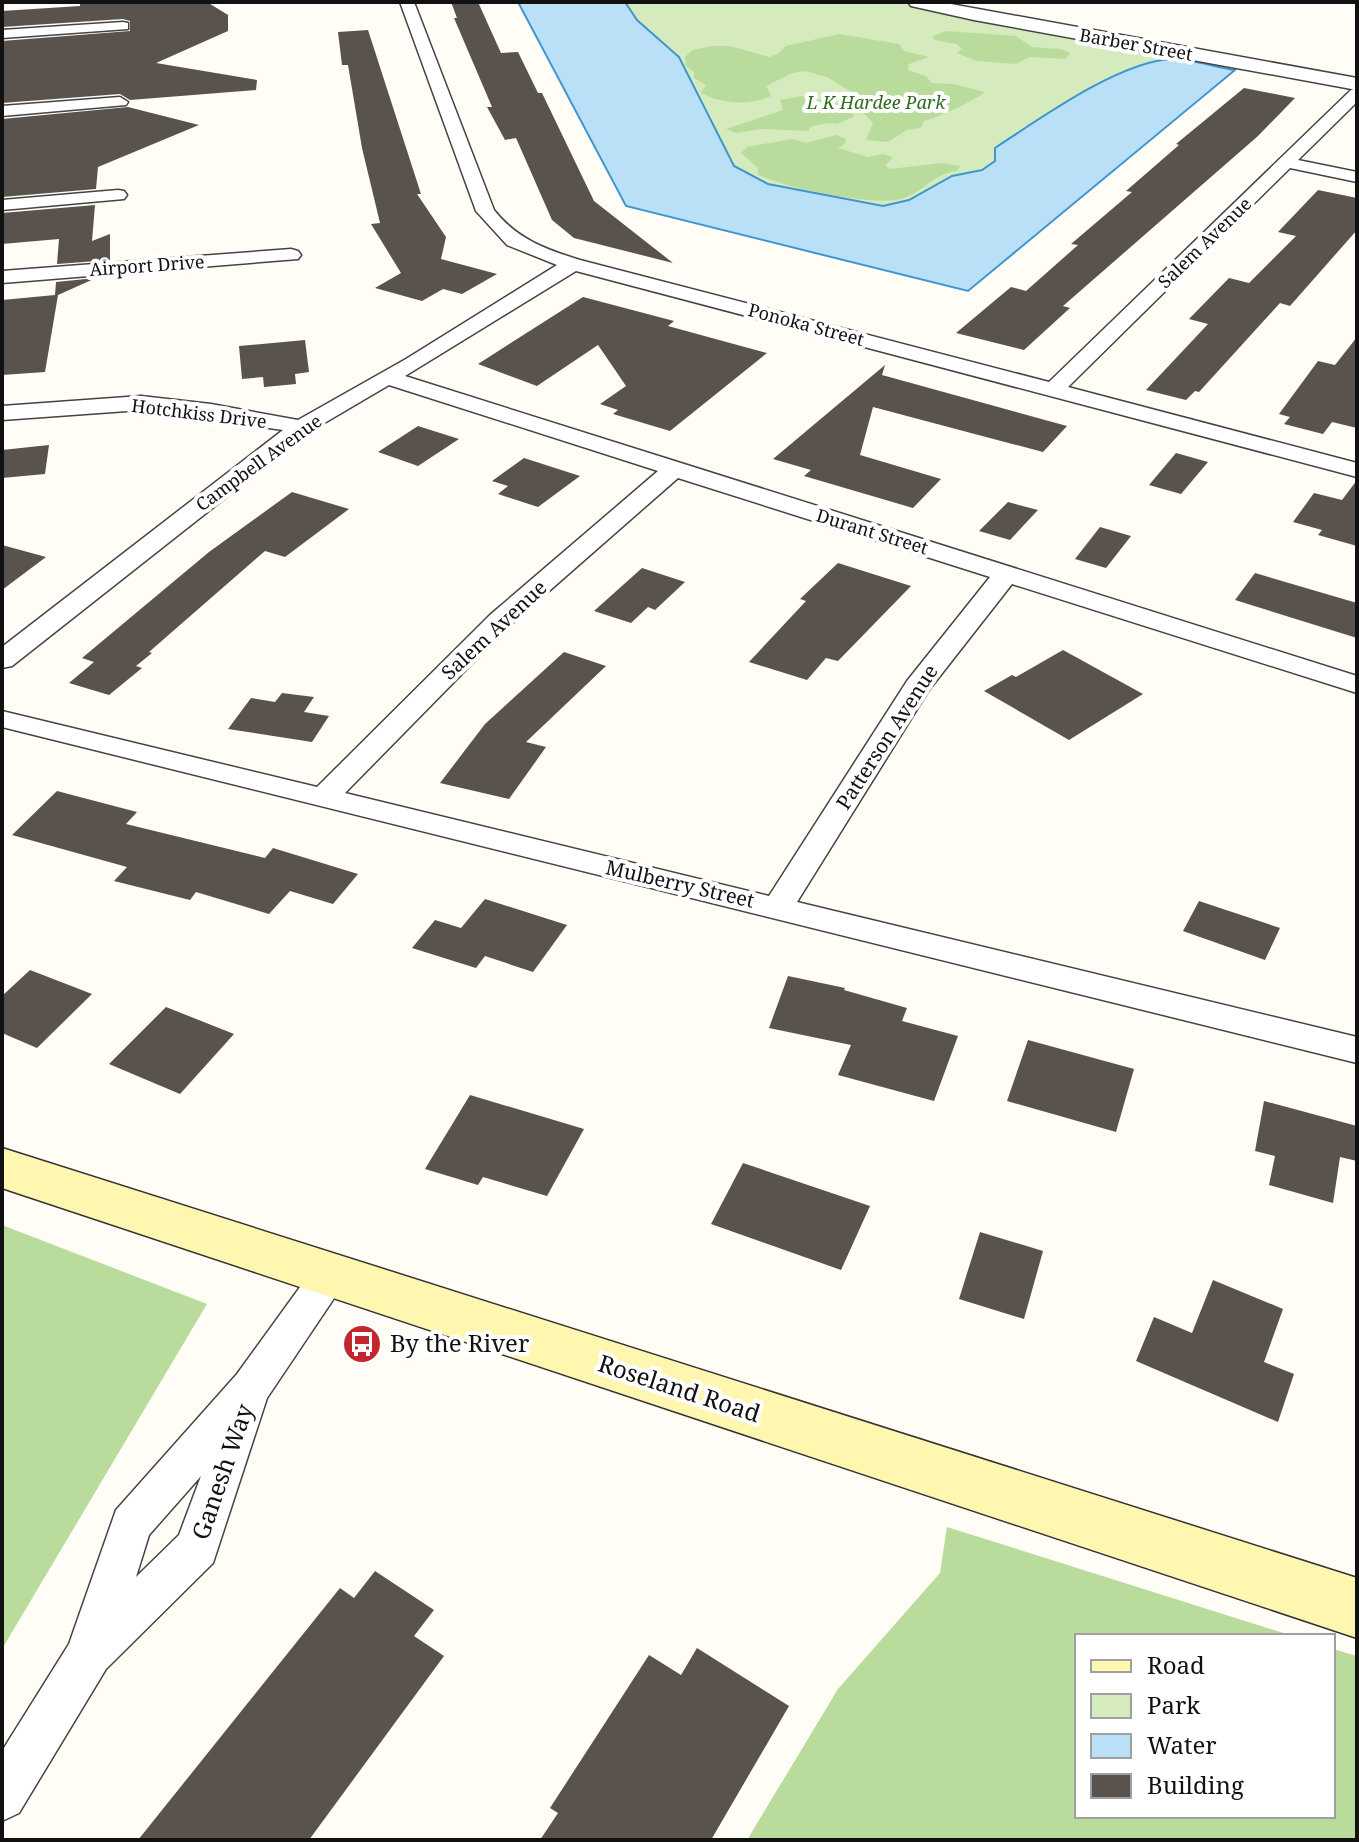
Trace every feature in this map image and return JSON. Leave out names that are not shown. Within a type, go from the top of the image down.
[{"type":"main road","name":"Roseland Road","points":[[2,1168],[1357,1608]]},
{"type":"street","name":"Ponoka Street","points":[[407,2],[485,211],[503,236],[528,249],[573,264],[1357,470]]},
{"type":"street","name":"Barber Street","points":[[917,2],[1357,84]]},
{"type":"street","points":[[2,34],[123,26]]},
{"type":"street","name":"Salem Avenue","points":[[1052,391],[1357,93]]},
{"type":"street","points":[[2,111],[120,102]]},
{"type":"street","points":[[1288,163],[1357,177]]},
{"type":"street","points":[[2,205],[118,195]]},
{"type":"street","name":"Airport Drive","points":[[2,277],[291,255]]},
{"type":"street","name":"Campbell Avenue","points":[[2,660],[301,427],[388,378],[573,264]]},
{"type":"street","name":"Durant Street","points":[[388,378],[1357,685]]},
{"type":"street","name":"Hotchkiss Drive","points":[[2,413],[141,403],[211,411],[301,427]]},
{"type":"street","name":"Salem Avenue","points":[[323,798],[499,621],[673,470]]},
{"type":"street","name":"Patterson Avenue","points":[[778,907],[917,687],[1006,574]]},
{"type":"street","name":"Mulberry Street","points":[[2,719],[1357,1050]]},
{"type":"street","name":"Ganesh Way","points":[[2,1796],[88,1656],[131,1524],[252,1387],[330,1276]]},
{"type":"street","name":"Ganesh Way","points":[[88,1656],[197,1548],[252,1387]]},
{"type":"green space","name":"L K Hardee Park","points":[[625,2],[903,2],[1173,59],[1125,74],[1059,108],[995,148],[995,161],[982,170],[952,176],[909,200],[883,206],[768,184],[734,166],[679,57],[637,20]]},
{"type":"green space","points":[[946,31],[1016,36],[1032,47],[1061,49],[1070,53],[1066,59],[1030,57],[1016,64],[977,61],[957,53],[962,49],[957,44],[934,40],[933,36]]},
{"type":"green space","points":[[839,34],[899,44],[904,51],[929,57],[909,64],[908,70],[926,76],[932,83],[953,84],[985,92],[924,121],[921,128],[907,130],[888,142],[866,140],[873,123],[856,105],[861,98],[829,78],[806,71],[792,73],[766,86],[771,96],[736,102],[718,100],[701,93],[706,85],[694,78],[694,72],[686,66],[685,57],[693,50],[712,46],[730,46],[769,57],[786,46]]},
{"type":"green space","points":[[802,96],[840,104],[855,116],[837,124],[810,127],[809,131],[760,129],[736,133],[726,129],[783,110],[780,100]]},
{"type":"green space","points":[[836,135],[846,139],[845,144],[838,148],[868,157],[883,154],[893,157],[885,166],[890,169],[942,163],[960,166],[957,171],[942,175],[904,198],[873,200],[831,195],[771,180],[758,175],[758,168],[741,153],[747,147],[792,139],[806,143]]},
{"type":"green space","points":[[2,1225],[207,1304],[2,1649]]},
{"type":"green space","points":[[947,1527],[1287,1634],[1075,1634],[1075,1818],[1335,1818],[1335,1650],[1357,1656],[1357,1840],[747,1840],[838,1689],[940,1573]]},
{"type":"water","points":[[518,2],[625,2],[637,20],[679,57],[734,166],[768,184],[883,206],[909,200],[952,176],[982,170],[995,161],[995,148],[1081,93],[1129,69],[1173,59],[1235,70],[968,291],[626,206]]},
{"type":"building","points":[[80,2],[207,2],[228,15],[228,31],[156,63],[257,80],[256,90],[130,100],[120,94],[2,103],[2,41],[130,31],[130,21],[123,19],[2,27],[2,11],[80,6]]},
{"type":"building","points":[[451,2],[478,2],[501,53],[518,52],[538,93],[542,93],[594,201],[673,263],[574,238],[552,220],[516,138],[505,140],[487,107],[492,107],[454,18],[457,18]]},
{"type":"building","points":[[368,30],[421,194],[417,194],[446,237],[441,259],[497,274],[462,294],[443,289],[422,301],[375,288],[401,273],[371,224],[380,223],[362,148],[348,65],[342,65],[338,32]]},
{"type":"building","points":[[1244,88],[1295,98],[1258,136],[1063,306],[1070,308],[1024,350],[956,333],[1011,287],[1026,291],[1078,245],[1071,244],[1132,192],[1126,191],[1179,145],[1176,144]]},
{"type":"building","points":[[128,107],[199,125],[98,167],[96,189],[2,197],[2,119]]},
{"type":"building","points":[[1318,190],[1357,198],[1357,230],[1290,306],[1280,303],[1199,392],[1195,391],[1186,400],[1146,390],[1208,324],[1189,319],[1229,278],[1249,283],[1296,236],[1278,232]]},
{"type":"building","points":[[95,205],[92,241],[110,234],[110,260],[57,264],[59,239],[2,244],[2,213]]},
{"type":"building","points":[[96,278],[58,295],[45,372],[2,375],[2,300],[55,295],[56,282]]},
{"type":"building","points":[[583,297],[674,321],[668,326],[767,353],[670,431],[613,414],[618,410],[600,404],[626,386],[598,345],[537,386],[478,364]]},
{"type":"building","points":[[1357,337],[1357,428],[1332,422],[1323,434],[1284,424],[1290,417],[1279,414],[1318,361],[1335,365]]},
{"type":"building","points":[[305,340],[309,372],[295,374],[296,384],[264,387],[263,377],[242,379],[239,346]]},
{"type":"building","points":[[885,365],[882,375],[1067,426],[1043,452],[873,407],[860,455],[941,479],[913,508],[804,476],[811,470],[773,459]]},
{"type":"building","points":[[418,426],[459,439],[418,466],[378,452]]},
{"type":"building","points":[[49,445],[45,474],[2,478],[2,450]]},
{"type":"building","points":[[1176,453],[1208,462],[1181,494],[1149,485]]},
{"type":"building","points":[[524,458],[580,476],[538,507],[498,494],[508,486],[492,481]]},
{"type":"building","points":[[1357,480],[1357,546],[1318,535],[1322,530],[1293,522],[1314,493],[1342,500]]},
{"type":"building","points":[[292,492],[349,509],[285,557],[265,551],[149,652],[152,653],[136,666],[142,668],[109,695],[69,683],[94,662],[82,658],[209,552]]},
{"type":"building","points":[[1008,502],[1038,510],[1010,540],[979,531]]},
{"type":"building","points":[[1100,527],[1131,536],[1106,568],[1075,559]]},
{"type":"building","points":[[2,545],[46,557],[2,590]]},
{"type":"building","points":[[838,563],[911,586],[838,661],[826,658],[807,680],[749,662],[806,601],[800,599]]},
{"type":"building","points":[[642,568],[685,582],[655,610],[648,607],[631,623],[594,611]]},
{"type":"building","points":[[1255,573],[1357,603],[1357,638],[1235,600]]},
{"type":"building","points":[[1063,650],[1143,694],[1069,740],[984,691]]},
{"type":"building","points":[[564,652],[606,666],[526,742],[546,747],[509,799],[440,783],[485,724]]},
{"type":"building","points":[[282,693],[314,697],[304,712],[329,716],[312,742],[228,729],[251,698],[275,702]]},
{"type":"building","points":[[57,791],[137,812],[126,824],[265,858],[273,848],[358,874],[333,904],[290,891],[269,914],[196,892],[190,900],[114,881],[127,867],[12,835]]},
{"type":"building","points":[[485,899],[567,925],[533,972],[485,956],[476,968],[412,948],[435,920],[461,928]]},
{"type":"building","points":[[1199,901],[1280,928],[1265,960],[1183,931]]},
{"type":"building","points":[[30,970],[92,994],[37,1048],[2,1033],[2,996]]},
{"type":"building","points":[[788,976],[845,988],[907,1008],[902,1021],[958,1036],[934,1101],[838,1075],[851,1045],[769,1028]]},
{"type":"building","points":[[166,1007],[234,1034],[180,1094],[109,1064]]},
{"type":"building","points":[[1028,1040],[1134,1069],[1116,1132],[1007,1101]]},
{"type":"building","points":[[470,1095],[584,1129],[547,1196],[483,1177],[478,1185],[425,1169]]},
{"type":"building","points":[[1264,1101],[1357,1126],[1357,1161],[1340,1157],[1333,1203],[1269,1185],[1275,1156],[1255,1151]]},
{"type":"building","points":[[743,1163],[870,1206],[841,1270],[711,1224]]},
{"type":"building","points":[[980,1232],[1043,1251],[1024,1319],[959,1299]]},
{"type":"building","points":[[1213,1280],[1283,1309],[1264,1362],[1294,1374],[1278,1422],[1136,1361],[1154,1317],[1192,1333]]},
{"type":"building","points":[[375,1571],[434,1610],[414,1636],[444,1656],[309,1840],[138,1840],[340,1588],[354,1598]]},
{"type":"building","points":[[697,1648],[789,1706],[711,1840],[540,1840],[558,1813],[550,1808],[649,1655],[681,1675]]},
{"type":"place","name":"By the River","points":[[362,1344]]}]
